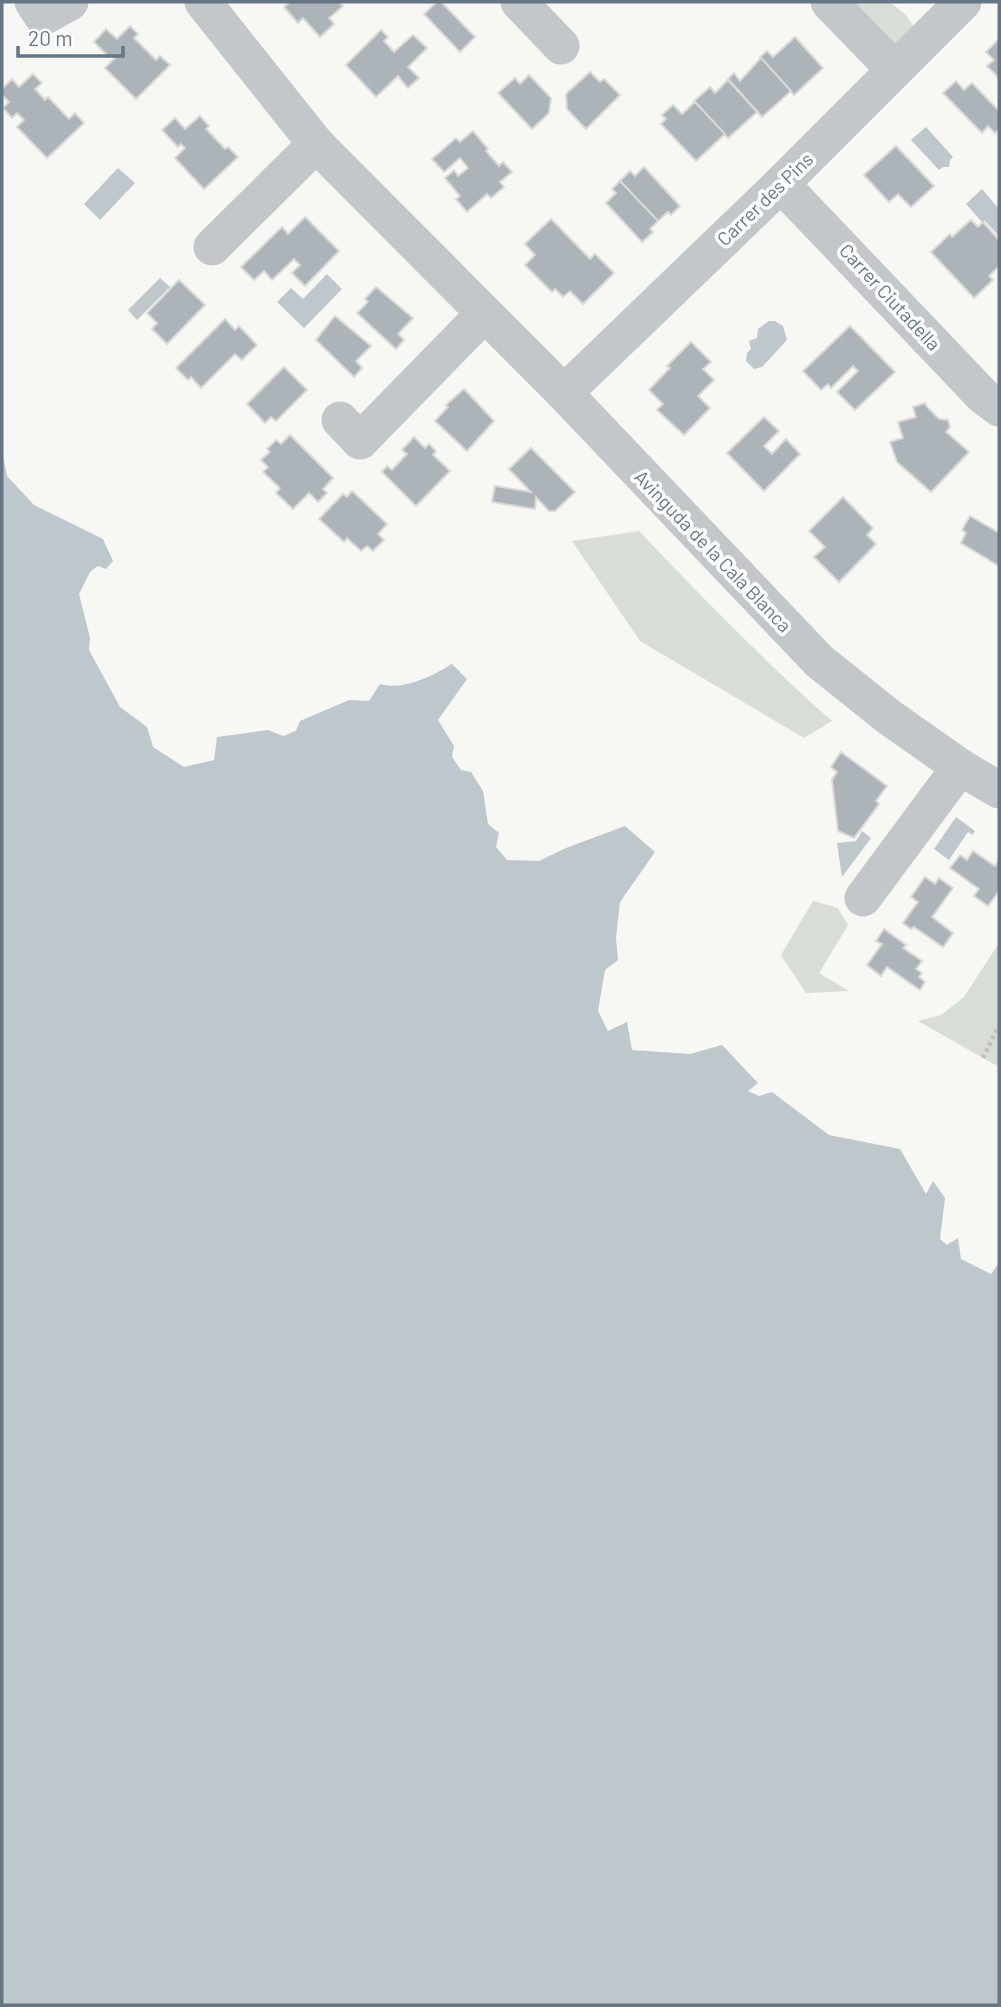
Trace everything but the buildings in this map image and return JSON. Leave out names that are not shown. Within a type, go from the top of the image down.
[{"type":"street","points":[[33,2],[43,17],[71,2]]},
{"type":"street","name":"Avinguda de la Cala Blanca","points":[[203,2],[316,144],[564,393],[820,661],[889,717],[960,767],[999,790]]},
{"type":"street","points":[[519,2],[562,46]]},
{"type":"street","points":[[829,2],[894,69]]},
{"type":"street","name":"Carrer des Pins","points":[[564,393],[781,184],[963,2]]},
{"type":"street","points":[[212,247],[316,144]]},
{"type":"street","name":"Carrer Ciutadella","points":[[781,184],[983,396],[999,408]]},
{"type":"street","points":[[340,420],[360,441],[484,314]]},
{"type":"street","points":[[863,898],[960,767]]},
{"type":"path","points":[[983,1058],[999,1025]]},
{"type":"shaded area","points":[[837,2],[890,2],[906,15],[919,34],[902,48],[869,34]]},
{"type":"shaded area","points":[[926,127],[953,157],[949,167],[939,170],[911,140]]},
{"type":"shaded area","points":[[118,168],[135,183],[100,220],[84,204]]},
{"type":"shaded area","points":[[982,189],[999,209],[999,236],[966,204]]},
{"type":"shaded area","points":[[327,274],[342,289],[304,328],[277,302],[291,288],[303,299]]},
{"type":"shaded area","points":[[160,278],[170,287],[137,320],[128,310]]},
{"type":"shaded area","points":[[769,321],[783,326],[787,340],[762,367],[754,369],[746,361],[747,353],[751,349],[749,341],[757,338],[758,329]]},
{"type":"shaded area","points":[[2,451],[7,476],[34,505],[103,539],[113,561],[106,569],[98,566],[90,572],[79,594],[90,638],[89,650],[120,707],[147,727],[153,747],[184,767],[214,760],[217,737],[268,730],[283,736],[296,731],[300,721],[349,700],[369,701],[380,684],[408,684],[452,664],[467,679],[438,720],[454,746],[452,757],[461,770],[471,772],[483,791],[488,824],[499,833],[496,847],[507,860],[539,861],[625,826],[655,852],[620,902],[616,938],[618,960],[605,970],[598,1011],[608,1031],[627,1022],[632,1050],[690,1054],[722,1045],[758,1083],[748,1091],[759,1096],[772,1092],[829,1135],[900,1149],[926,1194],[933,1181],[945,1198],[940,1239],[947,1245],[958,1238],[961,1259],[991,1274],[999,1263],[999,2005],[2,2005]]},
{"type":"shaded area","points":[[639,531],[758,652],[832,721],[804,738],[640,641],[572,541]]},
{"type":"shaded area","points":[[956,817],[975,831],[972,835],[968,832],[949,860],[934,849]]},
{"type":"shaded area","points":[[862,831],[871,838],[842,877],[837,843],[856,841]]},
{"type":"shaded area","points":[[813,901],[838,908],[848,925],[819,973],[849,991],[806,993],[781,955]]},
{"type":"shaded area","points":[[999,943],[999,1067],[918,1021],[941,1015],[964,997]]}]
